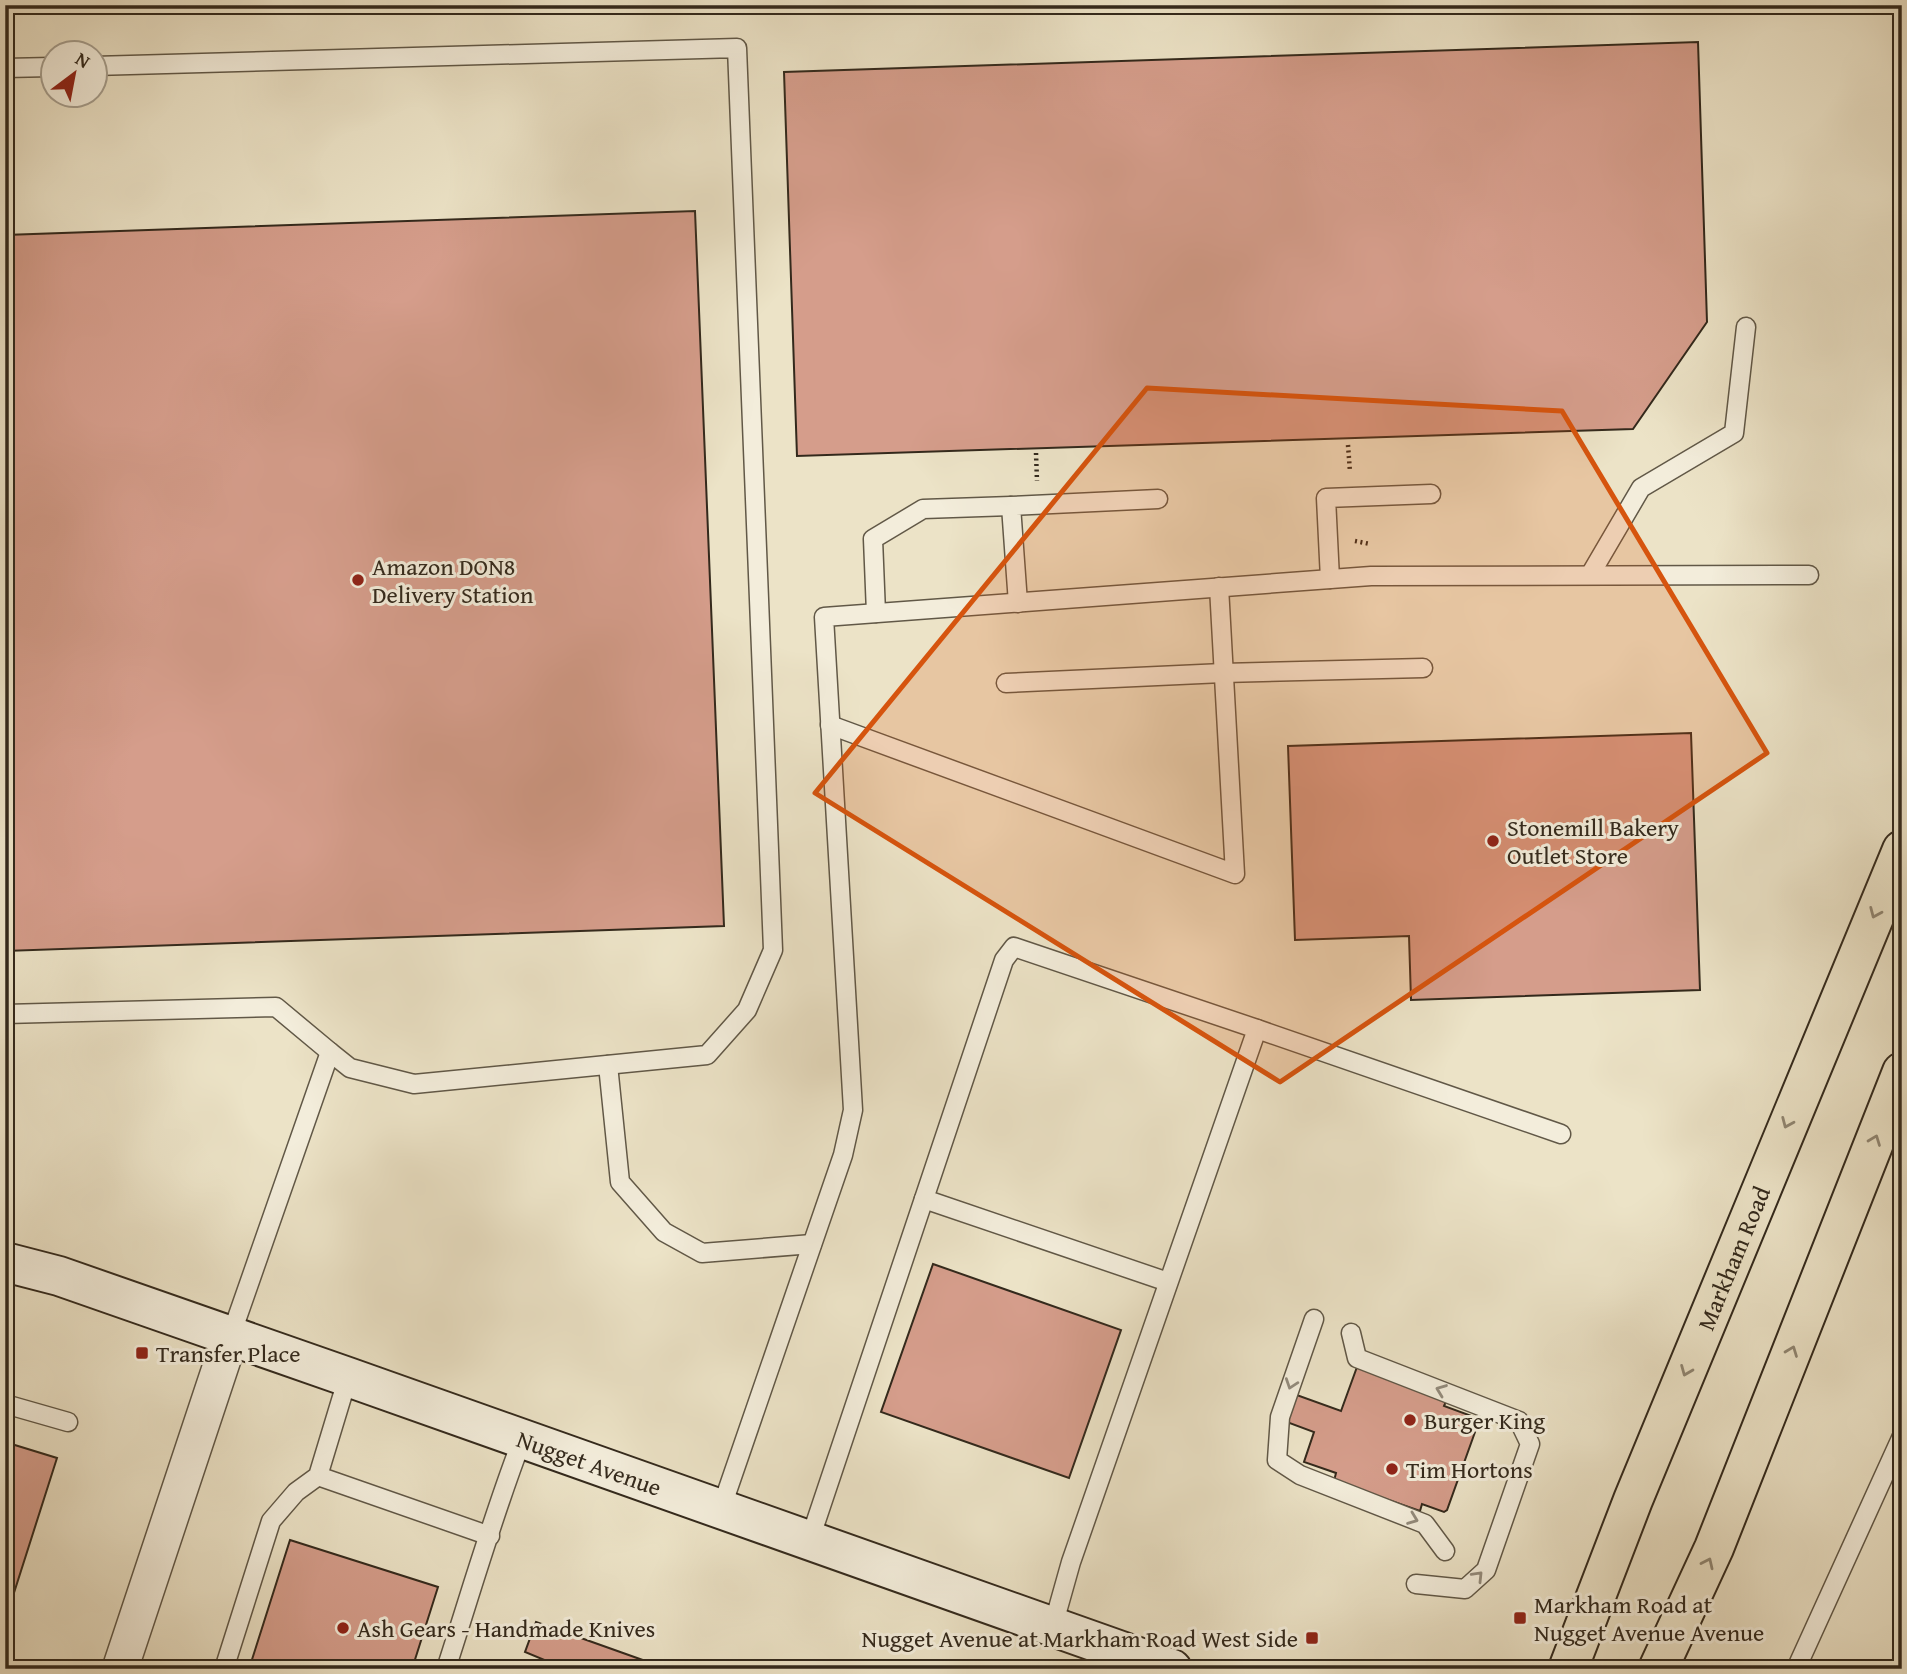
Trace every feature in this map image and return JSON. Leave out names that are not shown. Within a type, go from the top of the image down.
[{"type":"main road","name":"Markham Road","points":[[1568,1669],[1633,1500],[1902,850]]},
{"type":"main road","points":[[1658,1669],[1714,1548],[1902,1072]]},
{"type":"street","name":"Nugget Avenue","points":[[5,1262],[59,1276],[1172,1669]]},
{"type":"street","points":[[120,1669],[230,1338]]},
{"type":"lane","points":[[5,1014],[276,1007],[350,1068],[414,1084],[707,1055],[747,1010],[773,950],[737,48],[108,66]]},
{"type":"lane","points":[[5,68],[38,67]]},
{"type":"lane","points":[[1590,575],[1642,488],[1734,433],[1746,327]]},
{"type":"lane","points":[[1330,579],[1326,498],[1432,494]]},
{"type":"lane","points":[[876,613],[873,539],[923,509],[1158,499]]},
{"type":"lane","points":[[1011,506],[1018,603]]},
{"type":"lane","points":[[721,1509],[843,1155],[853,1110],[824,617],[1330,579],[1809,575]]},
{"type":"lane","points":[[830,725],[1235,874],[1219,587]]},
{"type":"lane","points":[[1006,683],[1223,673],[1423,668]]},
{"type":"lane","points":[[810,1539],[1004,960],[1014,947],[1561,1134]]},
{"type":"lane","points":[[1053,1626],[1070,1562],[1257,1030]]},
{"type":"lane","points":[[230,1338],[330,1052]]},
{"type":"lane","points":[[608,1065],[620,1182],[664,1232],[702,1253],[812,1244]]},
{"type":"lane","points":[[924,1199],[1168,1282]]},
{"type":"lane","points":[[1314,1319],[1279,1417],[1277,1460],[1300,1475],[1425,1524],[1445,1551]]},
{"type":"lane","points":[[1351,1332],[1357,1358],[1519,1421],[1530,1444],[1486,1570],[1465,1590],[1416,1584]]},
{"type":"lane","points":[[224,1669],[271,1521],[296,1492],[318,1476],[348,1377]]},
{"type":"lane","points":[[5,1404],[68,1422]]},
{"type":"lane","points":[[1796,1669],[1902,1436]]},
{"type":"lane","points":[[446,1669],[490,1536],[496,1507],[522,1440]]},
{"type":"lane","points":[[318,1476],[490,1536]]},
{"type":"path","points":[[1348,445],[1350,480]]},
{"type":"path","points":[[1036,453],[1037,485]]},
{"type":"highlighted area","points":[[1147,388],[1562,411],[1767,753],[1280,1082],[815,793]]},
{"type":"building","points":[[1698,42],[1707,322],[1633,429],[797,456],[784,72]]},
{"type":"building","name":"Amazon DON8 Delivery Station","points":[[695,211],[724,926],[5,951],[5,235]]},
{"type":"building","name":"Stonemill Bakery Outlet Store","points":[[1691,733],[1700,990],[1411,1000],[1409,936],[1295,940],[1288,746]]},
{"type":"building","points":[[933,1264],[1121,1330],[1069,1478],[881,1412]]},
{"type":"building","points":[[1357,1367],[1447,1399],[1444,1406],[1479,1421],[1444,1512],[1422,1504],[1420,1511],[1334,1481],[1336,1473],[1304,1462],[1314,1432],[1284,1421],[1294,1394],[1341,1411]]},
{"type":"building","points":[[5,1442],[57,1458],[5,1621]]},
{"type":"building","name":"Ash Gears - Handmade Knives","points":[[290,1540],[438,1587],[412,1669],[249,1669]]},
{"type":"building","points":[[536,1622],[668,1669],[566,1669],[525,1652]]},
{"type":"place","name":"Amazon DON8 Delivery Station","points":[[358,580]]},
{"type":"place","name":"Stonemill Bakery Outlet Store","points":[[1493,841]]},
{"type":"place","name":"Transfer Place","points":[[142,1353]]},
{"type":"place","name":"Burger King","points":[[1410,1420]]},
{"type":"place","name":"Tim Hortons","points":[[1392,1469]]},
{"type":"place","name":"Markham Road at Nugget Avenue Avenue","points":[[1520,1618]]},
{"type":"place","name":"Ash Gears - Handmade Knives","points":[[343,1628]]},
{"type":"place","name":"Nugget Avenue at Markham Road West Side","points":[[1312,1638]]}]
